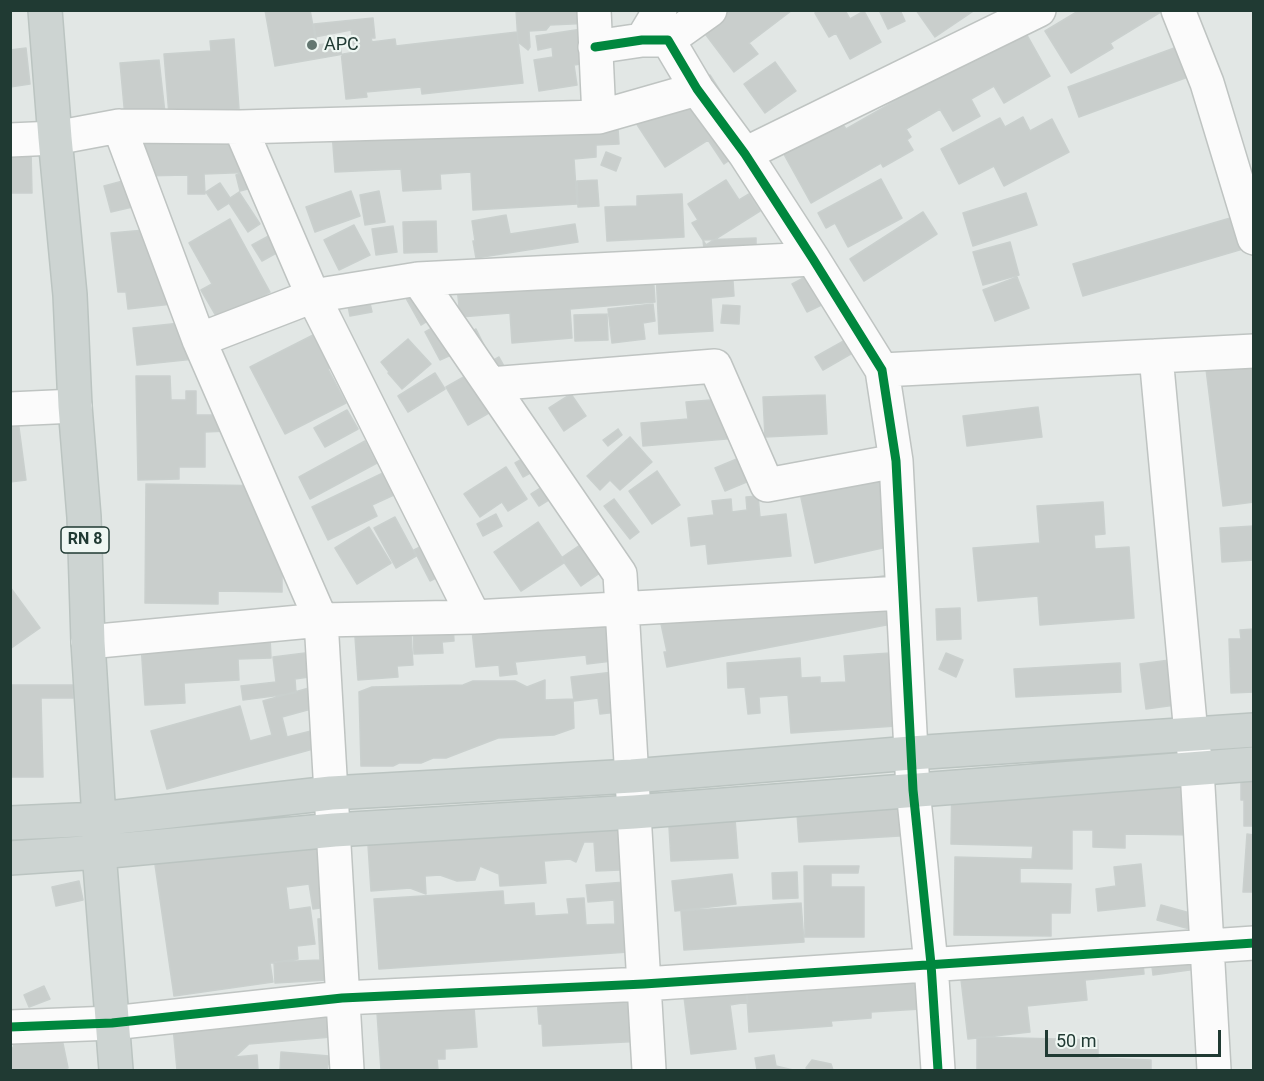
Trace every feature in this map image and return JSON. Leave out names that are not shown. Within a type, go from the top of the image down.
[{"type":"main road","name":"RN 8","points":[[45,10],[70,295],[75,406],[84,517],[99,852],[116,1071]]},
{"type":"main road","points":[[10,823],[99,819],[331,793],[632,776],[911,753],[1254,730]]},
{"type":"main road","points":[[10,858],[334,830],[634,812],[1254,764]]},
{"type":"street","points":[[594,10],[599,117]]},
{"type":"street","points":[[596,47],[657,30],[710,10]]},
{"type":"street","points":[[745,154],[1039,10]]},
{"type":"street","points":[[1178,10],[1207,83],[1249,205],[1254,238]]},
{"type":"street","points":[[657,30],[745,154],[882,370],[896,460],[911,753],[931,964],[938,1071]]},
{"type":"street","points":[[10,140],[55,138],[119,126],[240,126],[599,117],[697,89]]},
{"type":"street","points":[[119,126],[200,340],[321,620],[347,1071]]},
{"type":"street","points":[[240,126],[313,296],[474,617]]},
{"type":"street","points":[[200,340],[313,296],[418,279],[813,259]]},
{"type":"street","points":[[418,279],[620,574],[649,1071]]},
{"type":"street","points":[[882,370],[1254,351]]},
{"type":"street","points":[[1156,356],[1191,734],[1197,769],[1214,1071]]},
{"type":"street","points":[[490,384],[715,366],[767,485],[896,460]]},
{"type":"street","points":[[10,409],[75,406]]},
{"type":"street","points":[[88,642],[321,620],[474,617],[902,593]]},
{"type":"street","points":[[10,1027],[112,1023],[342,998],[644,984],[1254,943]]},
{"type":"building","name":"APC","points":[[265,10],[310,10],[315,37],[351,30],[355,52],[275,66]]},
{"type":"building","points":[[516,10],[597,10],[593,23],[550,25],[546,30],[529,31],[530,47],[528,50],[518,42]]},
{"type":"building","points":[[729,10],[791,11],[749,43],[758,54],[734,72],[703,31]]},
{"type":"building","points":[[820,10],[845,10],[850,19],[864,11],[881,42],[850,59],[836,33],[829,37],[815,13]]},
{"type":"building","points":[[879,10],[900,10],[905,21],[888,29]]},
{"type":"building","points":[[916,10],[975,10],[935,37]]},
{"type":"building","points":[[1080,10],[1164,10],[1110,43],[1113,48],[1071,73],[1045,31]]},
{"type":"building","points":[[373,18],[375,38],[371,38],[372,42],[395,39],[396,46],[517,32],[523,83],[422,94],[421,87],[366,92],[367,97],[346,99],[340,42],[317,45],[314,24]]},
{"type":"building","points":[[595,27],[600,61],[574,65],[577,85],[539,91],[534,60],[553,57],[552,47],[538,50],[536,36]]},
{"type":"building","points":[[1023,28],[1050,76],[1004,103],[994,86],[971,99],[980,116],[953,131],[940,109],[906,129],[911,137],[907,140],[913,150],[883,167],[881,163],[811,203],[781,149],[838,117],[846,129]]},
{"type":"building","points":[[234,39],[239,109],[169,115],[164,54],[211,51],[210,41]]},
{"type":"building","points":[[1196,40],[1207,70],[1079,117],[1068,87]]},
{"type":"building","points":[[26,48],[30,84],[10,87],[10,50]]},
{"type":"building","points":[[159,60],[165,113],[125,117],[120,63]]},
{"type":"building","points":[[775,62],[796,91],[765,113],[744,84]]},
{"type":"building","points":[[710,75],[750,137],[737,155],[724,164],[708,140],[665,167],[636,123]]},
{"type":"building","points":[[617,113],[619,144],[596,145],[596,157],[574,159],[577,204],[473,210],[471,172],[440,174],[441,189],[403,191],[401,169],[335,172],[332,132]]},
{"type":"building","points":[[1023,117],[1030,131],[1052,119],[1069,152],[1004,186],[994,166],[959,184],[941,149],[1000,118],[1005,127]]},
{"type":"building","points":[[257,135],[258,172],[204,174],[205,194],[188,194],[188,175],[139,176],[137,140]]},
{"type":"building","points":[[10,150],[31,150],[32,193],[10,193]]},
{"type":"building","points":[[606,152],[621,158],[616,171],[601,165]]},
{"type":"building","points":[[250,171],[255,187],[240,191],[236,175]]},
{"type":"building","points":[[134,178],[141,205],[111,212],[104,186]]},
{"type":"building","points":[[881,179],[902,218],[848,247],[835,223],[826,228],[818,213]]},
{"type":"building","points":[[597,180],[599,206],[578,207],[577,181]]},
{"type":"building","points":[[726,180],[739,200],[749,194],[760,211],[706,245],[692,223],[698,220],[688,204]]},
{"type":"building","points":[[220,183],[230,198],[239,192],[260,224],[248,232],[229,203],[218,210],[206,192]]},
{"type":"building","points":[[351,191],[360,216],[315,232],[306,207]]},
{"type":"building","points":[[379,191],[385,222],[365,225],[360,195]]},
{"type":"building","points":[[1026,193],[1037,225],[973,246],[963,213]]},
{"type":"building","points":[[682,194],[684,237],[607,241],[605,207],[637,206],[637,196]]},
{"type":"building","points":[[923,212],[937,234],[864,281],[850,259]]},
{"type":"building","points":[[1244,214],[1253,246],[1083,296],[1073,264]]},
{"type":"building","points":[[506,215],[510,234],[575,224],[578,242],[476,258],[472,221]]},
{"type":"building","points":[[230,219],[270,292],[219,321],[201,290],[212,284],[189,243]]},
{"type":"building","points":[[436,221],[437,252],[404,253],[403,222]]},
{"type":"building","points":[[289,225],[298,241],[262,261],[252,245]]},
{"type":"building","points":[[354,225],[370,255],[339,270],[324,240]]},
{"type":"building","points":[[393,226],[397,252],[376,255],[372,229]]},
{"type":"building","points":[[156,229],[181,303],[128,309],[126,292],[118,292],[111,233]]},
{"type":"building","points":[[756,238],[756,247],[704,249],[703,240]]},
{"type":"building","points":[[1010,242],[1019,275],[983,285],[973,252]]},
{"type":"building","points":[[732,266],[734,296],[711,298],[713,331],[659,334],[656,271]]},
{"type":"building","points":[[823,268],[838,297],[807,312],[792,284]]},
{"type":"building","points":[[653,271],[655,302],[570,309],[572,338],[512,343],[510,313],[460,317],[457,286]]},
{"type":"building","points":[[1017,277],[1029,308],[995,321],[983,290]]},
{"type":"building","points":[[417,284],[435,316],[421,325],[403,293]]},
{"type":"building","points":[[366,286],[372,312],[350,316],[345,291]]},
{"type":"building","points":[[653,304],[655,321],[643,323],[645,339],[612,343],[608,309]]},
{"type":"building","points":[[723,305],[740,306],[739,324],[721,323]]},
{"type":"building","points":[[607,314],[608,340],[575,341],[574,315]]},
{"type":"building","points":[[200,321],[204,358],[137,365],[133,328]]},
{"type":"building","points":[[441,323],[451,342],[476,329],[487,351],[458,367],[451,355],[440,360],[425,332]]},
{"type":"building","points":[[321,331],[338,364],[328,369],[346,403],[285,434],[250,367]]},
{"type":"building","points":[[849,338],[856,351],[823,370],[815,357]]},
{"type":"building","points":[[408,339],[431,364],[402,389],[381,362]]},
{"type":"building","points":[[499,357],[520,395],[468,425],[446,387]]},
{"type":"building","points":[[1254,363],[1254,502],[1223,506],[1206,369]]},
{"type":"building","points":[[435,373],[445,389],[408,412],[398,396]]},
{"type":"building","points":[[136,376],[170,376],[171,400],[186,400],[186,391],[196,391],[196,415],[227,415],[227,431],[205,432],[205,467],[179,467],[179,479],[138,480]]},
{"type":"building","points":[[571,394],[586,416],[564,431],[549,408]]},
{"type":"building","points":[[825,395],[827,434],[765,437],[763,397]]},
{"type":"building","points":[[735,398],[738,438],[643,446],[641,423],[688,419],[686,402]]},
{"type":"building","points":[[1038,407],[1042,437],[967,446],[963,416]]},
{"type":"building","points":[[347,410],[358,429],[325,447],[314,428]]},
{"type":"building","points":[[18,420],[26,480],[10,482],[10,421]]},
{"type":"building","points":[[618,429],[622,435],[608,446],[603,440]]},
{"type":"building","points":[[630,437],[652,462],[620,490],[610,480],[600,490],[587,476]]},
{"type":"building","points":[[365,441],[377,463],[310,499],[299,477]]},
{"type":"building","points":[[768,446],[783,481],[749,481],[725,491],[715,468]]},
{"type":"building","points":[[542,448],[550,462],[523,477],[515,463]]},
{"type":"building","points":[[889,458],[896,545],[815,563],[797,479]]},
{"type":"building","points":[[506,467],[527,499],[508,511],[502,502],[480,517],[464,494]]},
{"type":"building","points":[[568,471],[576,483],[539,506],[531,494]]},
{"type":"building","points":[[657,471],[680,505],[652,524],[629,491]]},
{"type":"building","points":[[385,472],[396,494],[372,505],[377,516],[328,540],[312,507]]},
{"type":"building","points":[[146,484],[277,486],[289,572],[282,572],[282,592],[218,591],[218,604],[145,603]]},
{"type":"building","points":[[758,496],[760,517],[786,514],[791,556],[708,564],[706,544],[691,546],[688,518],[714,515],[712,501],[731,499],[732,512],[747,510],[746,497]]},
{"type":"building","points":[[614,499],[639,532],[630,539],[604,506]]},
{"type":"building","points":[[1103,502],[1105,534],[1094,535],[1095,549],[1129,547],[1134,618],[1040,625],[1038,596],[978,601],[973,548],[1040,543],[1037,506]]},
{"type":"building","points":[[496,514],[502,526],[483,536],[477,524]]},
{"type":"building","points":[[395,517],[416,556],[396,568],[374,528]]},
{"type":"building","points":[[538,522],[565,562],[521,591],[494,552]]},
{"type":"building","points":[[1254,526],[1254,560],[1222,562],[1220,528]]},
{"type":"building","points":[[369,527],[391,563],[357,584],[335,548]]},
{"type":"building","points":[[599,532],[619,560],[581,586],[561,558]]},
{"type":"building","points":[[444,535],[460,566],[430,581],[414,550]]},
{"type":"building","points":[[898,573],[907,621],[667,667],[664,652],[667,652],[660,619]]},
{"type":"building","points":[[10,587],[40,628],[10,649]]},
{"type":"building","points":[[623,606],[629,659],[587,664],[586,655],[515,662],[517,674],[500,676],[499,665],[476,667],[471,621]]},
{"type":"building","points":[[960,608],[961,639],[937,640],[936,609]]},
{"type":"building","points":[[410,619],[413,665],[397,666],[398,677],[358,680],[354,622]]},
{"type":"building","points":[[453,625],[454,641],[442,642],[443,653],[414,654],[413,626]]},
{"type":"building","points":[[1254,629],[1254,692],[1231,693],[1229,639],[1241,639],[1240,630]]},
{"type":"building","points":[[270,637],[271,658],[238,659],[239,680],[184,683],[185,703],[145,705],[141,644]]},
{"type":"building","points":[[313,652],[316,676],[295,679],[296,693],[243,700],[241,686],[276,682],[273,657]]},
{"type":"building","points":[[906,652],[911,725],[791,733],[788,695],[759,697],[760,713],[748,714],[745,687],[728,688],[727,663],[800,658],[801,678],[820,677],[820,683],[846,682],[844,656]]},
{"type":"building","points":[[946,653],[963,660],[956,677],[939,669]]},
{"type":"building","points":[[1177,659],[1183,704],[1146,709],[1140,664]]},
{"type":"building","points":[[1120,663],[1121,692],[1016,697],[1014,669]]},
{"type":"building","points":[[622,671],[627,711],[600,714],[598,698],[574,701],[571,677]]},
{"type":"building","points":[[545,680],[545,700],[573,699],[574,728],[554,735],[498,738],[446,758],[433,758],[421,763],[361,766],[359,692],[372,687],[463,685],[473,681],[515,681],[527,687]]},
{"type":"building","points":[[10,685],[73,685],[73,698],[41,698],[43,777],[10,777]]},
{"type":"building","points":[[316,686],[322,706],[282,717],[287,737],[319,729],[324,746],[167,789],[151,731],[240,706],[250,741],[272,735],[263,701]]},
{"type":"building","points":[[1241,764],[1254,764],[1254,826],[1244,826]]},
{"type":"building","points":[[952,776],[1197,781],[1196,835],[1125,834],[1125,848],[1093,847],[1093,830],[1072,830],[1072,869],[1020,868],[1020,883],[1071,884],[1070,913],[1051,913],[1051,936],[954,935],[955,857],[1032,859],[1033,846],[951,844]]},
{"type":"building","points":[[913,792],[916,835],[799,842],[796,799]]},
{"type":"building","points":[[734,806],[738,858],[671,861],[668,810]]},
{"type":"building","points":[[626,813],[628,838],[619,860],[620,870],[596,871],[594,842],[584,842],[576,862],[570,859],[544,861],[546,883],[500,886],[499,874],[480,866],[475,880],[457,881],[440,875],[425,876],[426,894],[410,888],[371,891],[367,830]]},
{"type":"building","points":[[327,827],[334,906],[313,909],[309,884],[286,887],[289,910],[310,907],[315,944],[297,946],[298,959],[270,963],[273,982],[174,996],[153,851]]},
{"type":"building","points":[[1247,834],[1254,835],[1254,892],[1243,892]]},
{"type":"building","points":[[1141,864],[1145,906],[1098,911],[1096,889],[1116,886],[1114,867]]},
{"type":"building","points":[[804,866],[859,866],[858,873],[831,873],[831,887],[864,887],[864,937],[805,937]]},
{"type":"building","points":[[797,872],[798,898],[773,899],[772,873]]},
{"type":"building","points":[[732,874],[736,904],[675,911],[672,881]]},
{"type":"building","points":[[79,881],[83,900],[56,906],[52,887]]},
{"type":"building","points":[[639,881],[643,951],[379,969],[374,899],[503,891],[504,905],[534,903],[535,916],[569,914],[567,899],[584,898],[586,925],[615,924],[614,900],[588,902],[586,885]]},
{"type":"building","points":[[801,903],[804,942],[684,950],[681,911]]},
{"type":"building","points":[[1161,905],[1201,916],[1197,931],[1157,920]]},
{"type":"building","points":[[340,918],[343,979],[275,983],[274,962],[320,960],[318,919]]},
{"type":"building","points":[[1202,952],[1204,968],[1153,975],[1151,959]]},
{"type":"building","points":[[1142,953],[1144,974],[1085,980],[1087,1000],[1027,1006],[1030,1032],[968,1039],[960,971]]},
{"type":"building","points":[[918,973],[921,1009],[871,1012],[871,1018],[831,1021],[832,1026],[749,1032],[746,983]]},
{"type":"building","points":[[745,981],[748,1002],[730,1005],[736,1049],[691,1054],[683,989]]},
{"type":"building","points":[[44,986],[50,999],[29,1007],[24,995]]},
{"type":"building","points":[[643,992],[646,1041],[543,1046],[537,997]]},
{"type":"building","points":[[339,995],[343,1036],[249,1044],[235,1057],[257,1055],[258,1070],[177,1070],[172,1016]]},
{"type":"building","points":[[474,1007],[477,1047],[445,1049],[445,1059],[437,1059],[438,1070],[381,1070],[377,1013]]},
{"type":"building","points":[[60,1029],[68,1068],[10,1070],[10,1048],[14,1047],[12,1038]]},
{"type":"building","points":[[977,1037],[1098,1040],[1098,1058],[1151,1060],[1151,1070],[977,1070]]},
{"type":"building","points":[[281,1052],[341,1057],[341,1065],[328,1064],[327,1070],[280,1070]]},
{"type":"building","points":[[774,1055],[776,1066],[793,1070],[757,1070],[755,1058]]},
{"type":"building","points":[[812,1060],[831,1064],[833,1070],[806,1068]]},
{"type":"cycle path","points":[[595,47],[642,40],[668,40],[697,89],[745,154],[882,370],[896,461],[913,790],[931,964],[938,1070]]},
{"type":"cycle path","points":[[10,1027],[112,1023],[342,998],[644,984],[1254,943]]},
{"type":"place","name":"APC","points":[[312,45]]}]
